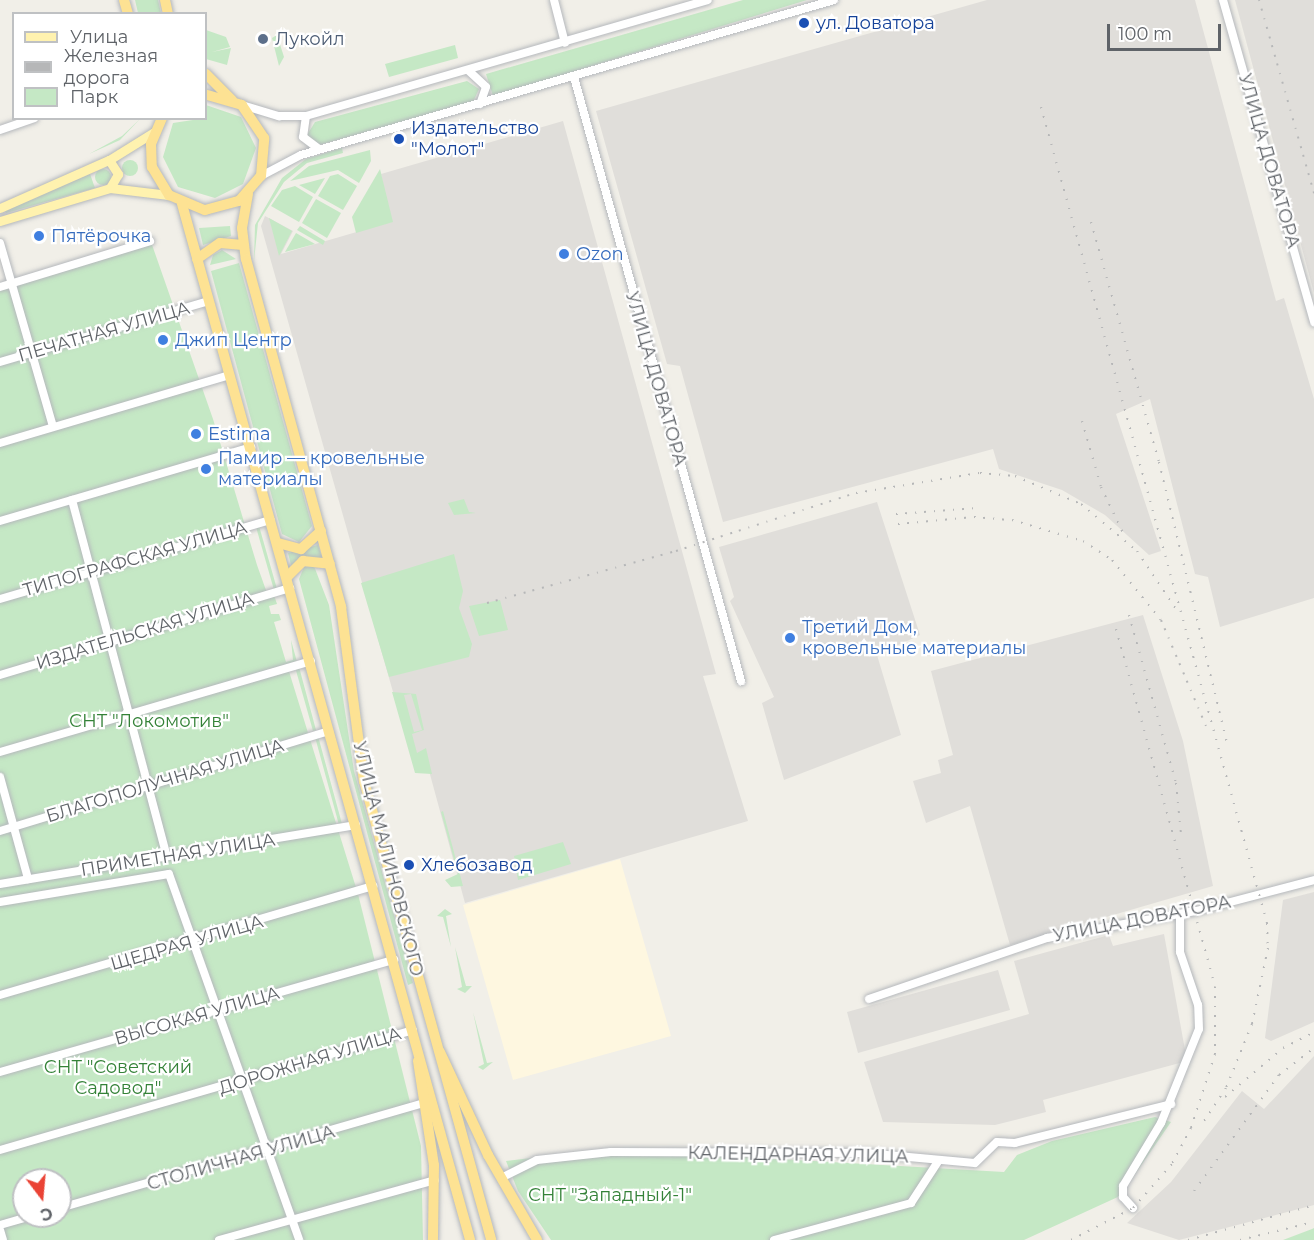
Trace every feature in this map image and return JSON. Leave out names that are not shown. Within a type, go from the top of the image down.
[{"type":"highway","points":[[158,123],[152,167],[168,195],[182,204],[216,209],[248,194],[261,176],[264,138],[237,103],[207,75]]},
{"type":"highway","points":[[207,95],[237,103]]},
{"type":"highway","name":"УЛИЦА МАЛИНОВСКОГО","points":[[248,194],[243,244],[330,564],[344,627],[364,781],[491,1240]]},
{"type":"highway","name":"УЛИЦА МАЛИНОВСКОГО","points":[[182,204],[311,661],[470,1240]]},
{"type":"highway","points":[[197,259],[220,243],[243,244]]},
{"type":"highway","points":[[278,543],[302,549],[321,531]]},
{"type":"highway","points":[[289,583],[303,561],[330,564]]},
{"type":"highway","points":[[436,1046],[453,1070],[501,1178],[537,1240]]},
{"type":"highway","points":[[419,1052],[421,1104],[435,1180],[433,1240]]},
{"type":"main road","points":[[0,208],[109,160],[158,123]]},
{"type":"main road","points":[[109,160],[118,174],[110,188]]},
{"type":"main road","points":[[0,221],[110,188],[168,195]]},
{"type":"street","points":[[554,0],[566,43]]},
{"type":"street","points":[[237,103],[279,116],[306,116],[469,71],[708,0]]},
{"type":"street","points":[[261,176],[320,149],[479,105],[834,0]]},
{"type":"street","name":"УЛИЦА ДОВАТОРА","points":[[1223,0],[1314,322]]},
{"type":"street","points":[[469,71],[486,87],[479,105]]},
{"type":"street","name":"УЛИЦА ДОВАТОРА","points":[[574,77],[741,681]]},
{"type":"street","points":[[306,116],[303,137],[320,149]]},
{"type":"street","points":[[0,130],[28,120]]},
{"type":"street","points":[[0,287],[150,241]]},
{"type":"street","points":[[0,243],[53,427]]},
{"type":"street","name":"ПЕЧАТНАЯ УЛИЦА","points":[[0,362],[209,301]]},
{"type":"street","points":[[0,443],[230,375]]},
{"type":"street","points":[[0,521],[251,447]]},
{"type":"street","points":[[72,500],[150,785],[167,856]]},
{"type":"street","name":"ТИПОГРАФСКАЯ УЛИЦА","points":[[0,599],[271,520]]},
{"type":"street","name":"ИЗДАТЕЛЬСКАЯ УЛИЦА","points":[[0,675],[289,583]]},
{"type":"street","points":[[0,752],[311,661]]},
{"type":"street","name":"БЛАГОПОЛУЧНАЯ УЛИЦА","points":[[0,831],[329,731]]},
{"type":"street","points":[[0,777],[28,879]]},
{"type":"street","name":"ПРИМЕТНАЯ УЛИЦА","points":[[0,884],[356,825]]},
{"type":"street","points":[[0,902],[169,874],[190,943],[299,1240]]},
{"type":"street","name":"УЛИЦА ДОВАТОРА","points":[[869,999],[1047,938],[1180,914],[1314,880]]},
{"type":"street","name":"ЩЕДРАЯ УЛИЦА","points":[[0,995],[190,943],[373,886]]},
{"type":"street","points":[[1133,1208],[1123,1197],[1123,1186],[1171,1104],[1199,1029],[1198,1005],[1180,952],[1180,914]]},
{"type":"street","name":"ВЫСОКАЯ УЛИЦА","points":[[0,1072],[394,960]]},
{"type":"street","name":"ДОРОЖНАЯ УЛИЦА","points":[[0,1150],[242,1082],[413,1030]]},
{"type":"street","name":"СТОЛИЧНАЯ УЛИЦА","points":[[72,1205],[421,1104]]},
{"type":"street","name":"КАЛЕНДАРНАЯ УЛИЦА","points":[[501,1178],[537,1160],[611,1152],[865,1153],[975,1163],[997,1142],[1015,1143],[1171,1104]]},
{"type":"street","points":[[774,1240],[911,1203],[939,1160]]},
{"type":"street","points":[[219,1240],[435,1180]]},
{"type":"street","points":[[0,1230],[3,1240]]},
{"type":"shaded area","points":[[987,0],[1195,0],[1276,301],[1284,298],[1314,399],[1314,598],[1220,627],[1208,577],[1195,574],[1150,399],[1116,414],[1161,551],[1149,555],[1105,515],[1062,490],[999,469],[993,449],[723,522],[680,366],[667,364],[596,111]]},
{"type":"shaded area","points":[[1235,0],[1314,0],[1314,293]]},
{"type":"shaded area","points":[[563,121],[716,674],[703,676],[748,821],[465,903],[425,756],[412,759],[261,226],[265,216],[293,231],[281,254],[391,222],[381,174]]},
{"type":"shaded area","points":[[877,502],[920,635],[877,655],[901,735],[784,780],[762,703],[774,697],[730,601],[734,597],[719,547]]},
{"type":"shaded area","points":[[1143,615],[1183,741],[1213,886],[1010,945],[970,806],[926,823],[913,781],[941,773],[938,760],[953,755],[931,671]]},
{"type":"shaded area","points":[[620,859],[671,1036],[513,1080],[463,905]]},
{"type":"shaded area","points":[[1314,892],[1314,1022],[1271,1041],[1265,1038],[1283,900]]},
{"type":"shaded area","points":[[1164,934],[1187,1061],[1043,1100],[1046,1112],[995,1125],[883,1122],[864,1062],[1029,1014],[1014,961],[1109,935],[1113,946]]},
{"type":"shaded area","points":[[998,970],[1010,1010],[858,1053],[847,1012]]},
{"type":"shaded area","points":[[1314,1056],[1314,1205],[1179,1240],[1127,1223],[1171,1182],[1242,1091],[1264,1109]]},
{"type":"green space","points":[[135,0],[158,0],[161,12],[138,12]]},
{"type":"green space","points":[[743,0],[807,0],[493,96],[486,74]]},
{"type":"green space","points":[[207,30],[226,37],[230,47],[212,52],[231,48],[227,65],[207,59]]},
{"type":"green space","points":[[277,35],[284,57],[279,66],[272,38]]},
{"type":"green space","points":[[455,45],[458,58],[389,77],[385,64]]},
{"type":"green space","points":[[467,81],[479,89],[473,102],[319,145],[307,135],[315,122]]},
{"type":"green space","points":[[207,105],[241,117],[256,148],[243,184],[215,198],[178,187],[163,157],[173,123],[207,120]]},
{"type":"green space","points":[[139,120],[120,140],[89,154],[122,136]]},
{"type":"green space","points":[[342,148],[343,153],[307,163],[284,182],[258,223],[254,261],[255,225],[282,178],[306,159]]},
{"type":"green space","points":[[370,150],[371,161],[359,183],[338,170],[290,181],[309,166]]},
{"type":"green space","points":[[130,160],[136,162],[138,168],[136,174],[130,176],[124,174],[122,168],[124,162]]},
{"type":"green space","points":[[100,169],[106,169],[111,177],[109,183],[100,185],[95,180],[95,174]]},
{"type":"green space","points":[[380,169],[393,222],[356,233],[352,217]]},
{"type":"green space","points":[[90,174],[95,188],[6,213],[5,210]]},
{"type":"green space","points":[[338,174],[357,186],[343,210],[318,196],[330,176]]},
{"type":"green space","points":[[325,178],[315,194],[299,185]]},
{"type":"green space","points":[[295,186],[313,197],[299,222],[271,206],[282,190]]},
{"type":"green space","points":[[316,199],[341,213],[327,238],[302,223]]},
{"type":"green space","points":[[269,218],[292,231],[279,256]]},
{"type":"green space","points":[[230,226],[231,236],[203,245],[199,228]]},
{"type":"green space","points":[[300,226],[325,241],[323,245],[297,230]]},
{"type":"green space","points":[[296,233],[315,244],[285,252]]},
{"type":"green space","points":[[150,239],[213,419],[257,565],[267,593],[274,595],[277,604],[269,606],[271,614],[279,614],[281,620],[274,622],[286,662],[293,660],[291,640],[297,662],[287,665],[358,894],[421,1146],[423,1240],[0,1240],[0,285]]},
{"type":"green space","points":[[222,250],[236,259],[210,265],[213,255]]},
{"type":"green space","points":[[239,263],[312,526],[299,542],[282,534],[211,271]]},
{"type":"green space","points":[[464,499],[469,512],[476,513],[454,515],[448,503]]},
{"type":"green space","points":[[259,526],[277,589],[274,590],[256,527]]},
{"type":"green space","points":[[318,545],[322,558],[307,557],[291,565],[288,553]]},
{"type":"green space","points":[[454,554],[463,591],[459,608],[472,644],[469,657],[389,677],[361,583]]},
{"type":"green space","points":[[314,566],[329,605],[354,771],[413,983],[408,985],[299,579],[304,567]]},
{"type":"green space","points":[[500,600],[508,630],[479,636],[469,606]]},
{"type":"green space","points":[[295,667],[299,667],[316,730],[313,731]]},
{"type":"green space","points":[[392,692],[416,694],[424,730],[412,734],[417,753],[426,748],[432,774],[415,773]],"holes":[[[411,694],[422,730],[414,732],[404,695]]]},
{"type":"green space","points":[[318,736],[342,824],[339,825],[315,737]]},
{"type":"green space","points":[[443,811],[463,886],[451,887],[445,880],[458,874],[441,812]]},
{"type":"green space","points":[[563,842],[571,864],[518,880],[514,856]]},
{"type":"green space","points":[[445,909],[452,914],[446,916],[451,947],[443,917],[437,916]]},
{"type":"green space","points":[[455,947],[466,986],[472,986],[465,993],[457,989],[462,987]]},
{"type":"green space","points":[[473,1012],[487,1063],[493,1062],[483,1070],[478,1067],[484,1064]]},
{"type":"green space","name":"СНТ \"Западный-1\"","points":[[1155,1117],[1171,1122],[1120,1196],[1024,1240],[551,1240],[518,1191],[506,1161],[607,1149],[1004,1172],[1017,1155],[1052,1141]]},
{"type":"green space","points":[[1314,1228],[1314,1240],[1283,1240],[1312,1229]]},
{"type":"railway","points":[[1259,0],[1314,193]]},
{"type":"railway","points":[[1041,107],[1267,923],[1268,948],[1252,1024],[1226,1088],[1200,1127]]},
{"type":"railway","points":[[1091,222],[1159,462],[1228,747]]},
{"type":"railway","points":[[1082,421],[1101,487],[1123,533]]},
{"type":"railway","points":[[487,603],[676,551],[856,493],[980,473],[1015,476],[1081,504],[1137,551],[1176,609]]},
{"type":"railway","points":[[896,514],[977,508]]},
{"type":"railway","points":[[898,524],[974,517],[1012,520],[1083,541],[1112,560],[1161,620],[1206,726]]},
{"type":"railway","points":[[1129,615],[1176,783],[1181,834]]},
{"type":"railway","points":[[1116,629],[1215,987],[1215,1054],[1191,1128],[1169,1169]]},
{"type":"railway","points":[[1225,1097],[1283,1048],[1314,1032]]},
{"type":"railway","points":[[1194,1191],[1279,1075],[1314,1048]]},
{"type":"railway","points":[[1071,1240],[1133,1208],[1173,1163]]},
{"type":"railway","points":[[1188,1240],[1314,1205]]},
{"type":"railway","points":[[1240,1240],[1314,1222]]},
{"type":"place","name":"ул. Доватора","points":[[804,23]]},
{"type":"place","name":"Лукойл","points":[[263,39]]},
{"type":"place","name":"Издательство \"Молот\"","points":[[399,139]]},
{"type":"place","name":"Пятёрочка","points":[[39,236]]},
{"type":"place","name":"Ozon","points":[[564,254]]},
{"type":"place","name":"Джип Центр","points":[[163,340]]},
{"type":"place","name":"Estima","points":[[196,434]]},
{"type":"place","name":"Памир — кровельные материалы","points":[[206,469]]},
{"type":"place","name":"Третий Дом, кровельные материалы","points":[[790,638]]},
{"type":"place","name":"Хлебозавод","points":[[409,865]]},
{"type":"park label","name":"СНТ \"Локомотив\"","points":[[149,721]]},
{"type":"park label","name":"СНТ \"Советский Садовод\"","points":[[118,1078]]}]
